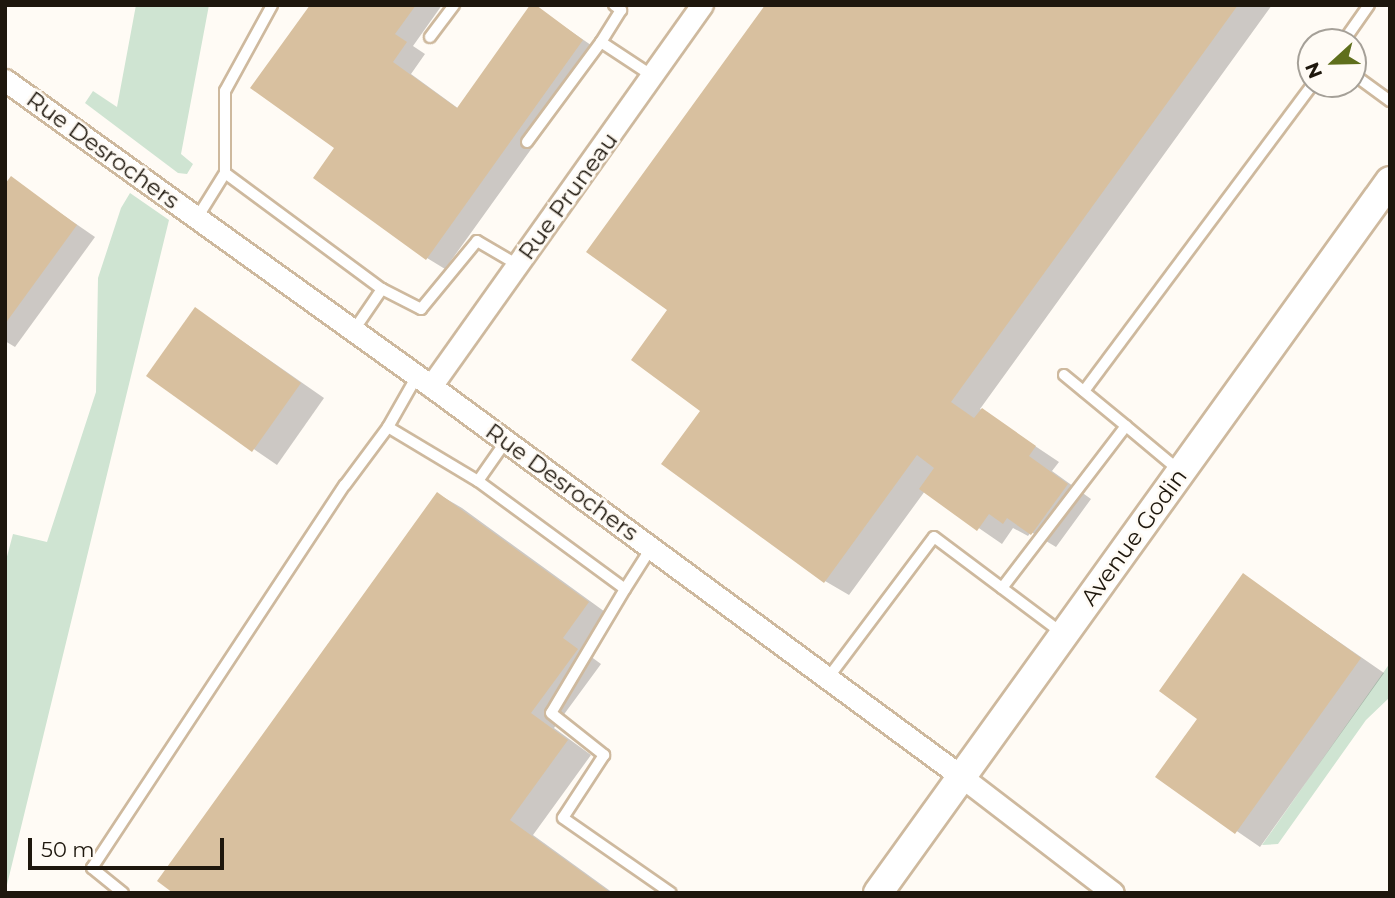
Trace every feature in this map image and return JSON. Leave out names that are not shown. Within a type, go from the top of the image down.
[{"type":"street","name":"Rue Pruneau","points":[[424,381],[518,265],[654,77],[702,5]]},
{"type":"street","name":"Rue Desrochers","points":[[5,80],[506,441],[962,777],[1113,893]]},
{"type":"street","name":"Avenue Godin","points":[[878,893],[1390,181]]},
{"type":"lane","points":[[197,218],[225,173],[225,91],[272,5]]},
{"type":"lane","points":[[430,37],[454,5]]},
{"type":"lane","points":[[527,142],[601,42],[621,10],[614,5]]},
{"type":"lane","points":[[1353,28],[1369,5]]},
{"type":"lane","points":[[601,42],[654,77]]},
{"type":"lane","points":[[1367,84],[1390,101]]},
{"type":"lane","points":[[1084,391],[1303,98]]},
{"type":"lane","points":[[225,173],[382,289],[421,309],[477,241],[518,265]]},
{"type":"lane","points":[[354,330],[382,289]]},
{"type":"lane","points":[[1064,375],[1181,472]]},
{"type":"lane","points":[[122,893],[92,868],[345,485],[424,381]]},
{"type":"lane","points":[[1002,588],[1126,426]]},
{"type":"lane","points":[[388,427],[478,481],[625,589]]},
{"type":"lane","points":[[478,481],[506,441]]},
{"type":"lane","points":[[828,678],[934,537],[1064,635]]},
{"type":"lane","points":[[651,548],[551,713],[604,755],[563,818],[671,893]]},
{"type":"green space","points":[[136,5],[209,5],[181,154],[193,164],[187,174],[178,173],[85,103],[93,91],[117,107]]},
{"type":"green space","points":[[130,193],[169,220],[5,893],[5,564],[13,534],[47,542],[96,392],[98,278],[121,208]]},
{"type":"green space","points":[[1390,663],[1390,697],[1366,720],[1278,844],[1262,845]]},
{"type":"building","points":[[310,5],[416,5],[395,34],[407,42],[393,62],[457,108],[530,5],[536,5],[583,40],[426,260],[313,178],[334,148],[250,88]]},
{"type":"building","points":[[765,5],[1238,5],[951,402],[974,418],[982,408],[1036,446],[1029,456],[1068,484],[1031,535],[1007,518],[1003,524],[989,514],[977,531],[919,489],[934,468],[917,455],[824,583],[661,464],[700,411],[631,360],[667,310],[586,252]]},
{"type":"building","points":[[11,176],[77,225],[5,324],[5,184]]},
{"type":"building","points":[[195,307],[301,383],[252,452],[146,376]]},
{"type":"building","points":[[437,492],[589,602],[563,638],[578,649],[531,713],[568,740],[510,820],[611,893],[173,893],[157,881]]},
{"type":"building","points":[[1243,573],[1361,658],[1235,834],[1155,777],[1197,719],[1159,691]]}]
